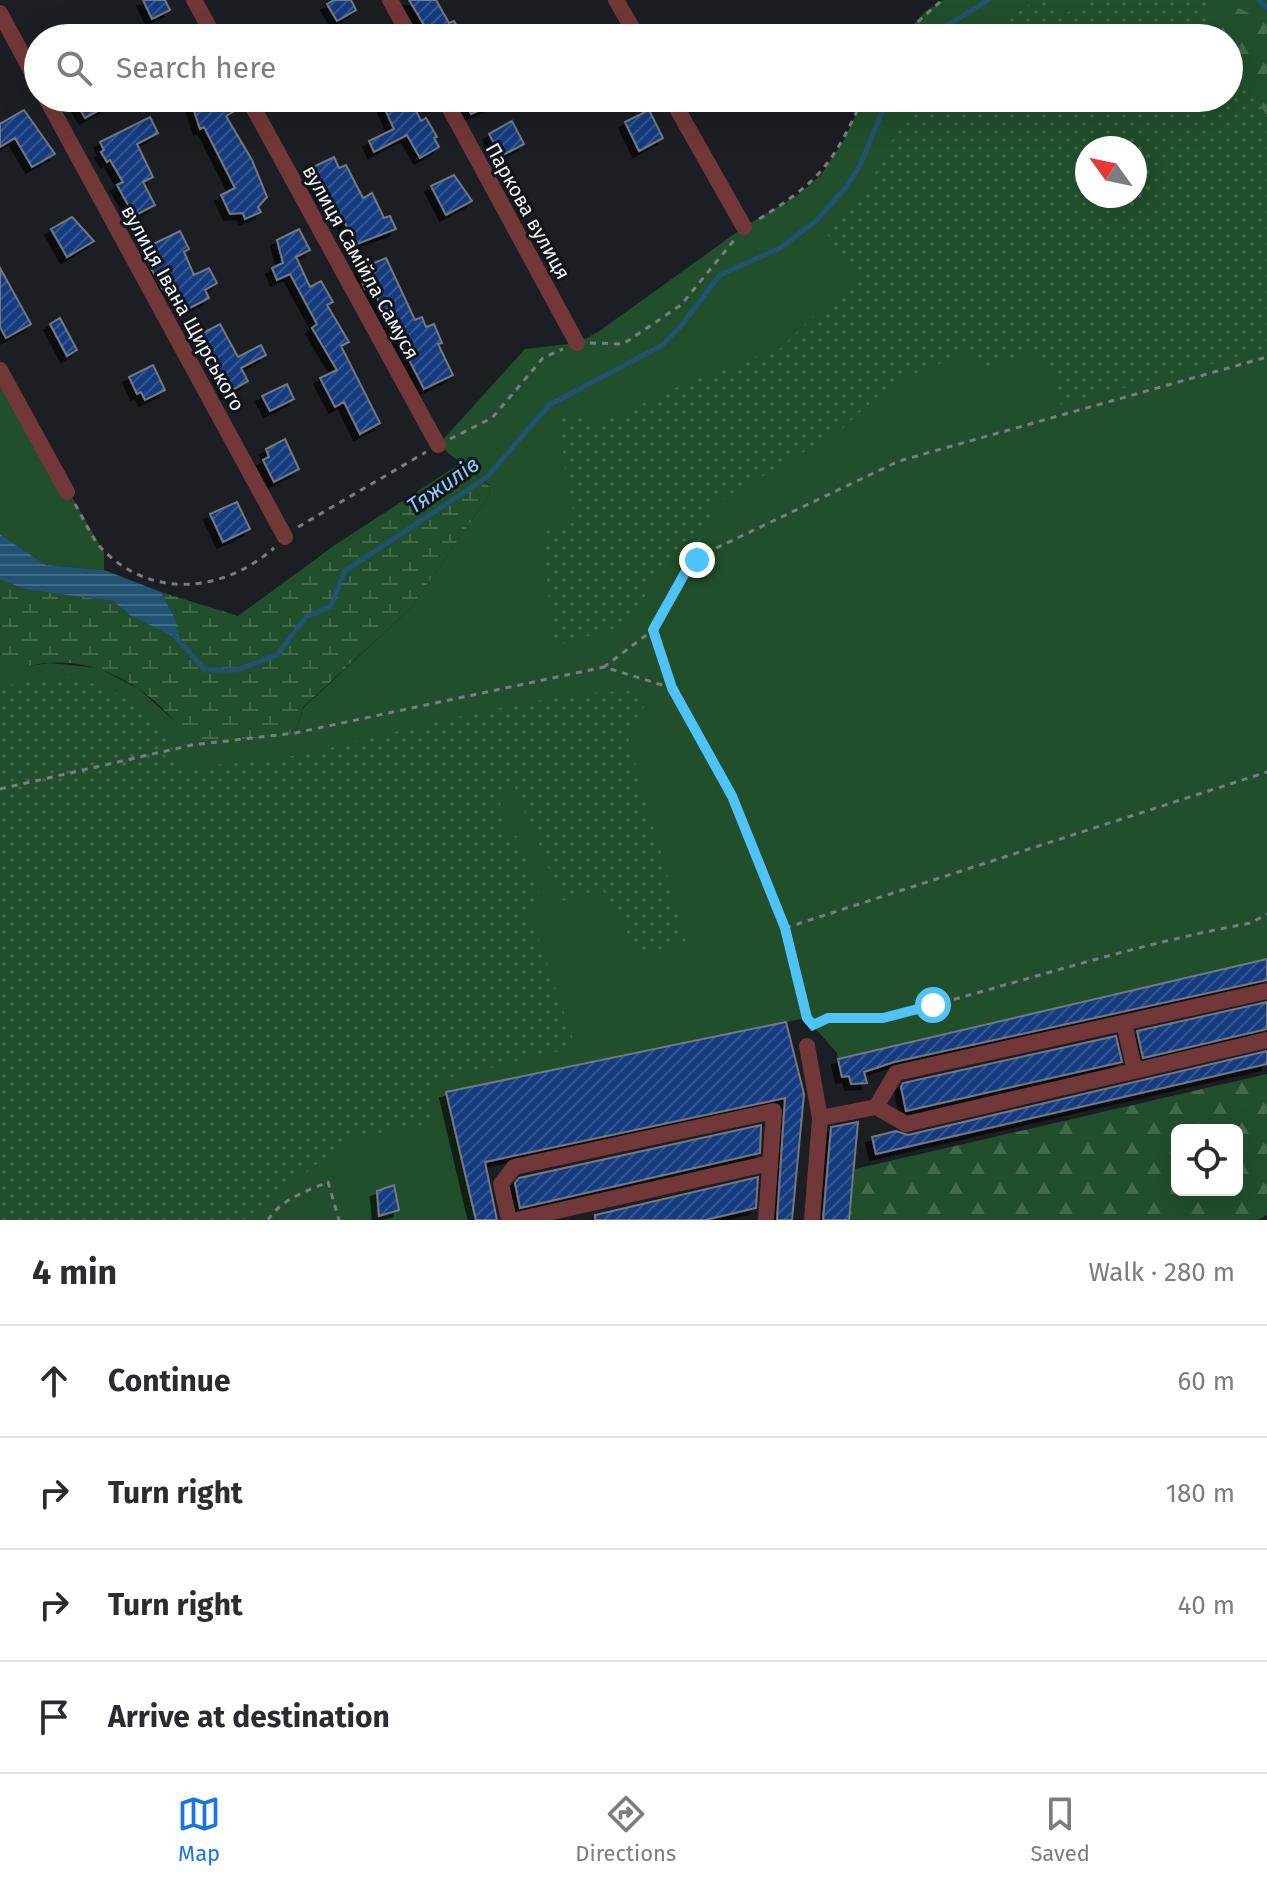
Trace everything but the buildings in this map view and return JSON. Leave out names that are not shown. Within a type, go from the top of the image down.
[{"type":"street","points":[[194,0],[207,24]]},
{"type":"street","points":[[390,0],[403,24]]},
{"type":"street","points":[[616,0],[630,24]]},
{"type":"street","points":[[0,13],[24,57]]},
{"type":"street","name":"вулиця Івана Щирського","points":[[54,112],[285,537]]},
{"type":"street","name":"вулиця Самійла Самуся","points":[[256,112],[438,445]]},
{"type":"street","name":"Паркова вулиця","points":[[452,112],[577,343]]},
{"type":"street","points":[[679,112],[744,227]]},
{"type":"street","points":[[0,370],[67,492]]},
{"type":"street","points":[[876,1107],[896,1073],[1267,991]]},
{"type":"street","points":[[1124,1023],[1135,1071]]},
{"type":"street","points":[[820,1118],[876,1107],[906,1124],[1267,1040]]},
{"type":"street","points":[[807,1046],[820,1118],[812,1220]]},
{"type":"street","points":[[509,1220],[501,1184],[505,1173],[514,1167],[774,1111],[764,1220]]},
{"type":"street","points":[[516,1220],[770,1163]]},
{"type":"path","points":[[915,24],[942,0]]},
{"type":"path","points":[[67,492],[104,552],[138,573],[180,587],[227,579],[271,552],[285,537],[438,445],[492,418],[543,358],[577,343],[623,344],[681,305],[744,227],[799,194],[821,175],[844,140],[857,112]]},
{"type":"path","points":[[0,789],[192,745],[295,733],[604,667],[653,630],[686,571],[710,551],[899,461],[1267,357]]},
{"type":"path","points":[[653,630],[672,688],[732,796],[785,928],[807,1018],[813,1025]]},
{"type":"path","points":[[604,667],[672,688]]},
{"type":"path","points":[[785,928],[1267,772]]},
{"type":"path","points":[[807,1046],[813,1025],[828,1018],[883,1018],[984,989],[1251,923],[1267,914]]},
{"type":"path","points":[[268,1220],[273,1212],[297,1195],[328,1182],[339,1220]]},
{"type":"green space","points":[[943,0],[1267,0],[1267,959],[838,1059],[837,1053],[806,1018],[447,1092],[476,1220],[0,1220],[0,670],[50,663],[99,668],[139,689],[180,726],[295,733],[303,708],[410,609],[490,494],[489,485],[438,445],[525,349],[577,343],[598,332],[744,227],[799,194],[821,175],[844,140],[857,112],[1243,112],[1243,24],[913,24]]},
{"type":"green space","points":[[1036,0],[1049,0],[1060,17],[1087,0],[1205,1],[1215,24],[1001,24]]},
{"type":"green space","points":[[1238,8],[1267,21],[1267,116],[1243,79],[1243,24],[1223,24],[1224,14]]},
{"type":"green space","points":[[1243,79],[1267,116],[1267,349],[1061,405],[1053,374],[1030,353],[978,371],[969,352],[893,383],[837,433],[716,503],[695,551],[664,567],[625,626],[553,646],[543,532],[575,522],[557,421],[572,414],[598,424],[690,381],[781,348],[855,276],[827,234],[863,196],[907,112],[1243,112]]},
{"type":"green space","points":[[0,374],[104,552],[104,570],[46,565],[0,534]]},
{"type":"green space","points":[[461,463],[489,486],[490,494],[410,609],[303,707],[295,733],[192,745],[165,711],[131,684],[112,674],[71,663],[0,670],[0,580],[28,590],[113,601],[131,616],[176,620],[161,592],[238,616],[335,545]]},
{"type":"green space","points":[[61,676],[103,687],[135,705],[161,732],[184,768],[301,754],[517,704],[639,690],[645,705],[627,734],[686,941],[640,956],[602,889],[562,901],[514,785],[499,794],[505,834],[517,836],[539,893],[530,915],[576,1047],[430,1083],[430,1124],[351,1138],[244,1220],[0,1220],[0,682],[11,685]]},
{"type":"green space","points":[[1267,1074],[1267,1215],[1258,1220],[849,1220],[855,1169]]},
{"type":"water","points":[[0,534],[46,565],[104,570],[161,592],[176,620],[179,639],[131,616],[113,601],[28,590],[0,580]]},
{"type":"waterway","name":"Тяжилів","points":[[949,24],[988,0]]},
{"type":"waterway","name":"Тяжилів","points":[[1259,0],[1267,8]]},
{"type":"waterway","name":"Тяжилів","points":[[174,635],[205,670],[237,670],[277,655],[306,617],[331,606],[345,571],[487,477],[549,405],[661,346],[680,327],[720,275],[780,248],[815,222],[848,185],[861,163],[882,112]]},
{"type":"route","points":[[697,560],[686,571],[653,630],[672,688],[732,796],[785,928],[807,1018],[813,1025],[828,1018],[883,1018],[933,1005]]}]
